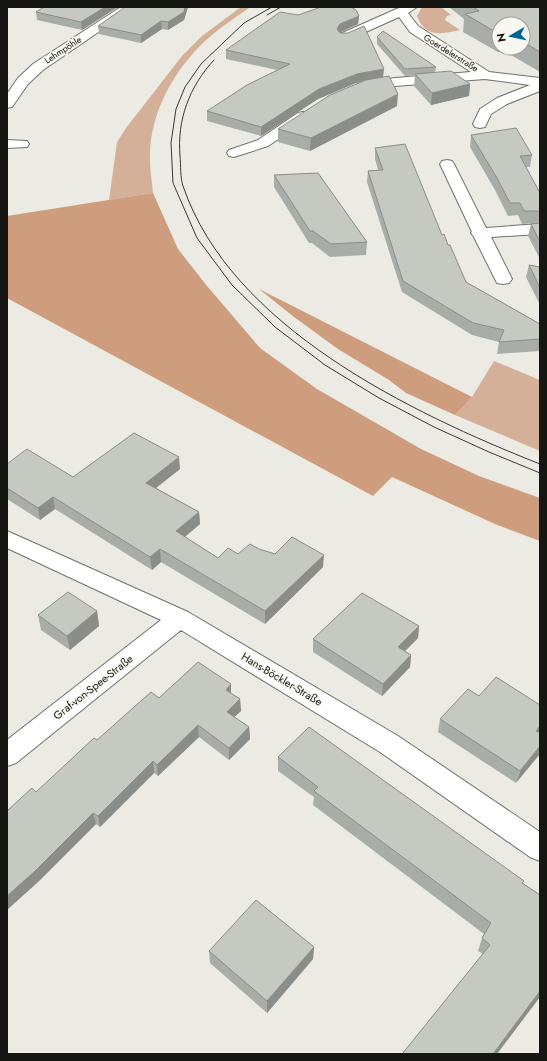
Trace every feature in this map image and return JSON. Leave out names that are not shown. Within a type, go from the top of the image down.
[{"type":"street","name":"Lehmpöhle","points":[[7,104],[23,81],[38,67],[129,7]]},
{"type":"street","points":[[344,37],[407,10]]},
{"type":"street","name":"Goerdelerstraße","points":[[407,10],[414,28],[429,40],[485,74]]},
{"type":"street","points":[[351,92],[362,87],[395,82],[485,74],[499,78],[540,82]]},
{"type":"street","points":[[480,124],[485,112],[502,102],[540,86]]},
{"type":"street","points":[[234,153],[263,143],[311,110]]},
{"type":"street","points":[[7,144],[22,144]]},
{"type":"street","points":[[448,164],[503,279]]},
{"type":"street","points":[[480,233],[540,229]]},
{"type":"street","name":"Hans-Böckler-Straße","points":[[7,539],[180,618],[389,744],[540,848]]},
{"type":"street","name":"Graf-von-Spee-Straße","points":[[7,755],[180,618]]},
{"type":"shaded area","points":[[241,7],[250,7],[221,28],[192,54],[173,81],[165,96],[158,111],[151,143],[150,164],[153,193],[109,200],[117,142],[126,128],[182,56],[202,36]]},
{"type":"shaded area","points":[[422,7],[441,7],[451,15],[447,16],[445,20],[460,30],[446,33],[434,33],[424,28],[417,16]]},
{"type":"shaded area","points":[[153,193],[178,249],[207,286],[260,348],[317,389],[421,449],[479,476],[540,498],[540,541],[495,524],[392,477],[373,496],[7,298],[7,216]]},
{"type":"shaded area","points":[[259,289],[472,397],[455,415],[406,393],[389,380],[338,349]]},
{"type":"shaded area","points":[[494,361],[540,380],[540,451],[455,415],[472,397]]},
{"type":"building","points":[[44,7],[105,7],[81,22],[36,12]]},
{"type":"building","points":[[125,7],[185,7],[184,12],[168,22],[161,21],[141,35],[98,26]]},
{"type":"building","points":[[321,7],[351,7],[356,10],[359,16],[340,24],[337,29],[340,33],[348,33],[364,26],[384,69],[357,74],[319,89],[261,127],[207,111],[247,85],[290,64],[226,50],[280,12],[298,15]]},
{"type":"building","points":[[473,7],[540,7],[540,52],[531,47],[531,16],[491,16],[491,29],[465,14],[479,11]]},
{"type":"building","points":[[383,31],[436,67],[405,69],[377,37]]},
{"type":"building","points":[[451,71],[470,84],[432,93],[415,74]]},
{"type":"building","points":[[389,76],[398,94],[311,138],[278,129],[330,95],[366,80]]},
{"type":"building","points":[[516,128],[532,155],[520,156],[540,193],[540,211],[524,211],[520,203],[510,203],[471,135]]},
{"type":"building","points":[[405,144],[442,235],[444,234],[448,245],[450,245],[466,282],[540,324],[540,339],[499,342],[504,330],[473,323],[403,281],[368,171],[383,170],[375,148]]},
{"type":"building","points":[[318,173],[367,242],[331,244],[313,231],[310,231],[274,175]]},
{"type":"building","points":[[540,223],[540,242],[531,224]]},
{"type":"building","points":[[529,265],[540,267],[540,288]]},
{"type":"building","points":[[134,433],[179,457],[146,483],[199,512],[176,531],[218,558],[228,548],[238,554],[250,544],[259,549],[275,554],[292,537],[324,555],[265,611],[160,549],[150,557],[53,497],[38,508],[7,488],[7,464],[27,449],[73,477]]},
{"type":"building","points":[[68,592],[97,611],[67,636],[38,615]]},
{"type":"building","points":[[362,593],[419,626],[398,647],[411,655],[383,684],[313,639]]},
{"type":"building","points":[[198,662],[231,684],[226,690],[240,699],[227,712],[249,727],[229,748],[198,725],[157,765],[153,761],[98,816],[93,813],[34,872],[7,896],[7,811],[32,788],[36,792],[94,738],[97,740],[151,692],[159,698]]},
{"type":"building","points":[[496,677],[540,705],[540,726],[536,731],[540,733],[540,746],[520,771],[440,719],[468,689],[479,696]]},
{"type":"building","points":[[309,727],[524,881],[522,883],[540,895],[540,991],[493,1054],[402,1054],[490,945],[482,938],[491,923],[314,791],[318,787],[278,757]]},
{"type":"building","points":[[256,900],[314,947],[267,1001],[209,951]]},
{"type":"tram line","points":[[272,7],[244,23],[201,64],[185,87],[176,109],[171,143],[173,183],[197,238],[232,285],[275,327],[325,365],[379,398],[434,427],[540,473]]},
{"type":"tram line","points":[[267,15],[281,7]]},
{"type":"tram line","points":[[214,60],[198,81],[186,105],[180,143],[181,179],[207,236],[241,282],[283,322],[331,359],[383,391],[437,419],[540,464]]}]
